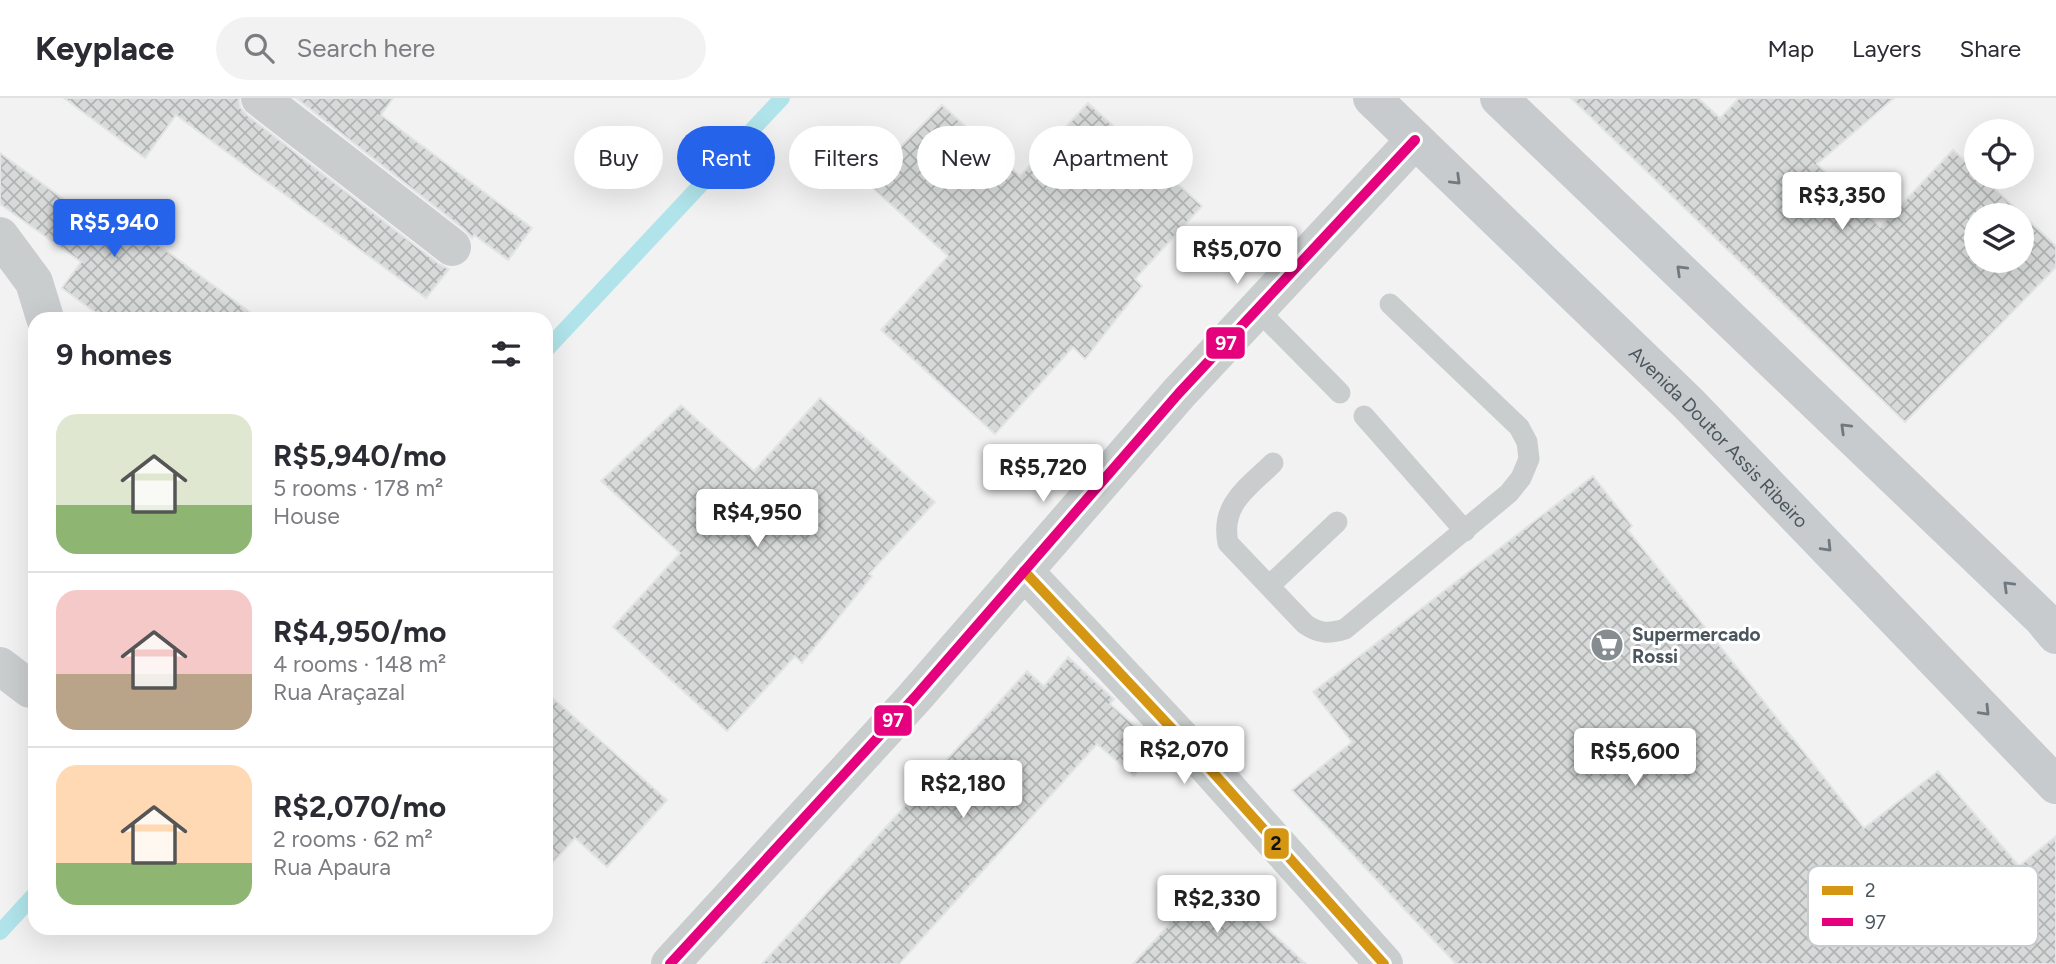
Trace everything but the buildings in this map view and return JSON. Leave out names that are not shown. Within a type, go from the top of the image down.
[{"type":"main road","name":"Avenida Doutor Assis Ribeiro","points":[[1372,98],[1689,404],[2056,785]]},
{"type":"main road","points":[[1499,98],[1962,541],[2056,635]]},
{"type":"street","points":[[260,98],[452,247]]},
{"type":"street","points":[[670,964],[904,709],[1179,393],[1415,140]]},
{"type":"street","points":[[0,236],[34,282],[44,312]]},
{"type":"street","points":[[1024,571],[1209,768],[1384,964]]},
{"type":"street","points":[[0,666],[28,687]]},
{"type":"lane","points":[[1273,463],[1228,512],[1224,527],[1228,543],[1305,624],[1317,632],[1332,634],[1345,629],[1465,531],[1509,493],[1521,478],[1529,459],[1527,442],[1519,427],[1390,304]]},
{"type":"lane","points":[[1256,308],[1340,393]]},
{"type":"lane","points":[[1364,416],[1465,531]]},
{"type":"lane","points":[[1269,586],[1337,522]]},
{"type":"waterway","points":[[553,343],[782,98]]},
{"type":"waterway","points":[[0,932],[28,902]]},
{"type":"transit line","name":"97","points":[[670,964],[914,698],[1179,393],[1415,140]]},
{"type":"transit line","name":"2","points":[[1024,571],[1209,768],[1384,964]]},
{"type":"place","name":"Supermercado Rossi","points":[[1607,645]]}]
